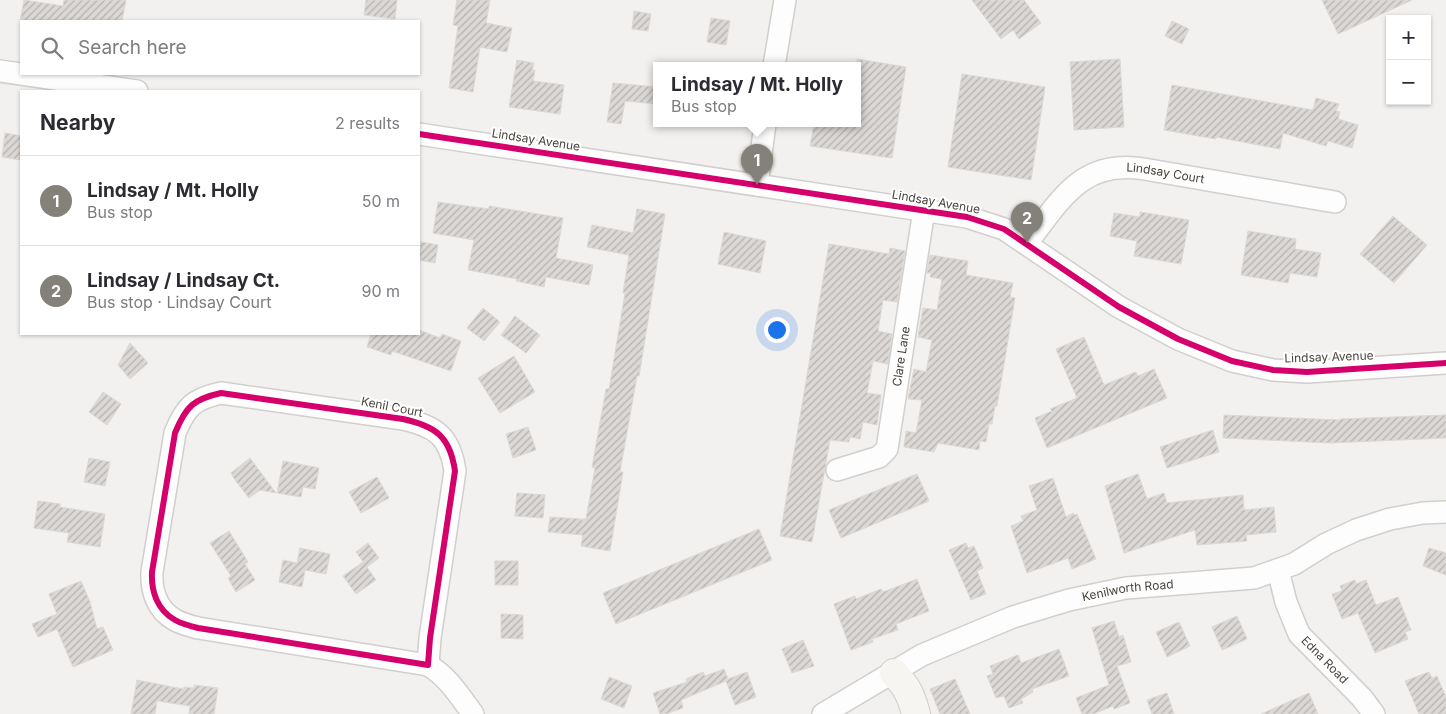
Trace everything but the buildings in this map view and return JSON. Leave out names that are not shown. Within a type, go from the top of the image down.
[{"type":"street","points":[[775,62],[785,0]]},
{"type":"street","points":[[0,71],[20,74]]},
{"type":"street","points":[[27,75],[130,90]]},
{"type":"street","points":[[757,185],[765,127]]},
{"type":"street","name":"Lindsay Avenue","points":[[420,134],[924,210],[984,221],[1004,229],[1027,243],[1119,307],[1178,339],[1232,361],[1273,370],[1307,372],[1446,362]]},
{"type":"street","name":"Lindsay Court","points":[[1027,243],[1066,193],[1077,183],[1095,173],[1117,167],[1144,169],[1335,202]]},
{"type":"street","name":"Clare Lane","points":[[837,470],[879,457],[887,449],[924,210]]},
{"type":"street","name":"Kenil Court","points":[[428,665],[430,638],[455,471],[448,445],[442,436],[422,423],[403,419],[230,393],[221,392],[204,396],[196,401],[181,418],[176,432],[152,572],[153,593],[159,605],[168,616],[176,621],[198,628],[428,665],[440,673],[452,685],[473,714]]},
{"type":"street","name":"Kenilworth Road","points":[[823,714],[922,655],[1012,617],[1069,600],[1126,588],[1254,578],[1294,564],[1326,544],[1356,530],[1390,519],[1422,513],[1446,512]]},
{"type":"street","name":"Edna Road","points":[[1278,570],[1286,602],[1299,634],[1362,698],[1374,714]]},
{"type":"street","points":[[894,673],[905,685],[912,698],[916,714]]},
{"type":"cycle path","points":[[420,134],[967,217],[1004,229],[1119,307],[1178,339],[1232,361],[1273,370],[1307,372],[1446,363]]},
{"type":"cycle path","points":[[221,393],[403,419],[432,429],[445,441],[453,459],[455,471],[430,638],[428,665],[198,628],[186,625],[169,616],[164,611],[154,593],[152,572],[175,433],[183,416],[192,405],[204,398],[221,393]]},
{"type":"place","name":"Lindsay / Mt. Holly","points":[[757,185]]},
{"type":"place","name":"Lindsay / Lindsay Ct.","points":[[1027,243]]}]
